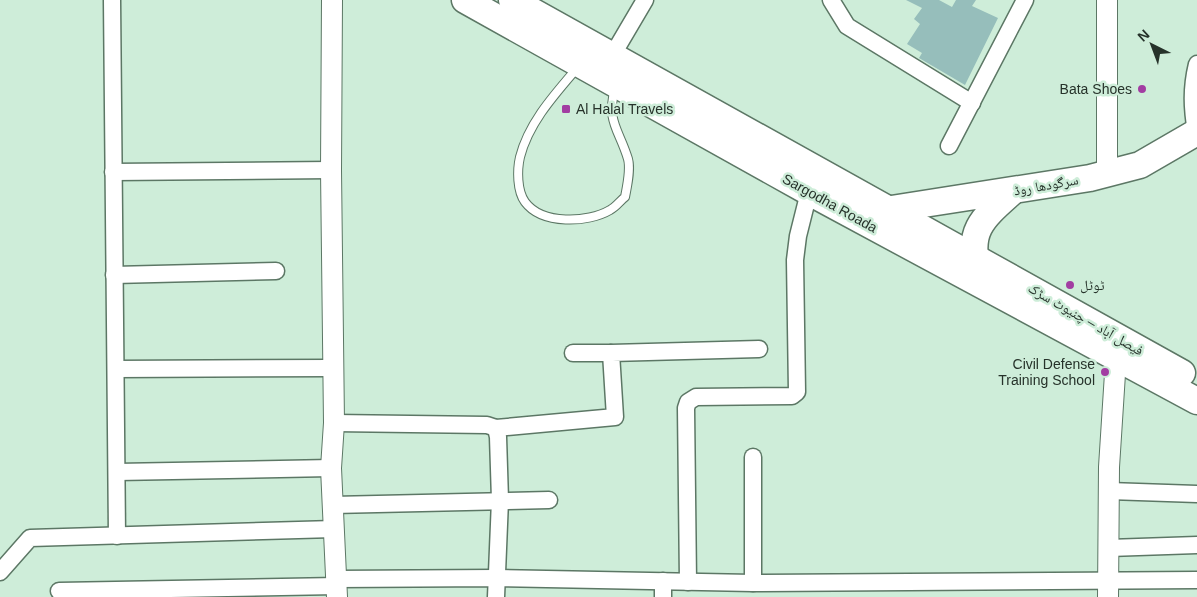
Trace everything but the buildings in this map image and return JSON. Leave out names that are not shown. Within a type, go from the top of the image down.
[{"type":"highway","name":"Sargodha Roada","points":[[465,0],[592,56],[974,256]]},
{"type":"highway","name":"Sargodha Roada","points":[[512,0],[592,56],[615,84],[809,192],[1197,401]]},
{"type":"highway","name":"سرگودھا روڈ","points":[[885,210],[1090,178],[1106,172],[1140,165],[1197,132]]},
{"type":"highway","points":[[983,286],[974,256],[973,241],[980,223],[1014,191]]},
{"type":"highway","name":"فیصل آباد – چنیوٹ سڑک","points":[[974,256],[1197,382]]},
{"type":"street","points":[[112,0],[117,536]]},
{"type":"street","points":[[332,0],[331,170],[334,423],[331,468],[337,587]]},
{"type":"street","points":[[592,56],[645,0]]},
{"type":"street","points":[[831,0],[846,26],[972,103]]},
{"type":"street","points":[[950,146],[1025,0]]},
{"type":"street","points":[[1106,172],[1107,0]]},
{"type":"street","points":[[1197,64],[1192,84],[1191,104],[1197,132]]},
{"type":"street","points":[[113,172],[331,170]]},
{"type":"street","points":[[688,582],[686,408],[688,402],[696,397],[787,396],[797,392],[795,260],[798,236],[809,192]]},
{"type":"street","points":[[114,275],[276,271]]},
{"type":"street","points":[[572,353],[759,349]]},
{"type":"street","points":[[334,423],[487,425],[496,428],[615,417],[611,353]]},
{"type":"street","points":[[1109,588],[1109,491],[1116,358]]},
{"type":"street","points":[[116,369],[332,368]]},
{"type":"street","points":[[496,428],[500,500],[496,597]]},
{"type":"street","points":[[752,583],[753,458]]},
{"type":"street","points":[[117,472],[331,468]]},
{"type":"street","points":[[1109,491],[1197,494]]},
{"type":"street","points":[[333,505],[549,500]]},
{"type":"street","points":[[0,572],[30,538],[334,529]]},
{"type":"street","points":[[1109,548],[1197,545]]},
{"type":"street","points":[[59,592],[337,587],[496,578],[663,589],[688,582],[752,583],[808,590],[1109,588],[1197,580]]},
{"type":"lane","points":[[592,56],[548,101],[534,124],[520,157],[518,185],[524,202],[540,214],[566,220],[593,217],[611,210],[625,197],[629,160],[614,124],[611,104],[615,84]]},
{"type":"place","name":"Bata Shoes","points":[[1142,89]]},
{"type":"place","name":"Al Halal Travels","points":[[566,109]]},
{"type":"place","name":"ٹوٹل","points":[[1070,285]]},
{"type":"place","name":"Civil Defense Training School","points":[[1105,372]]}]
